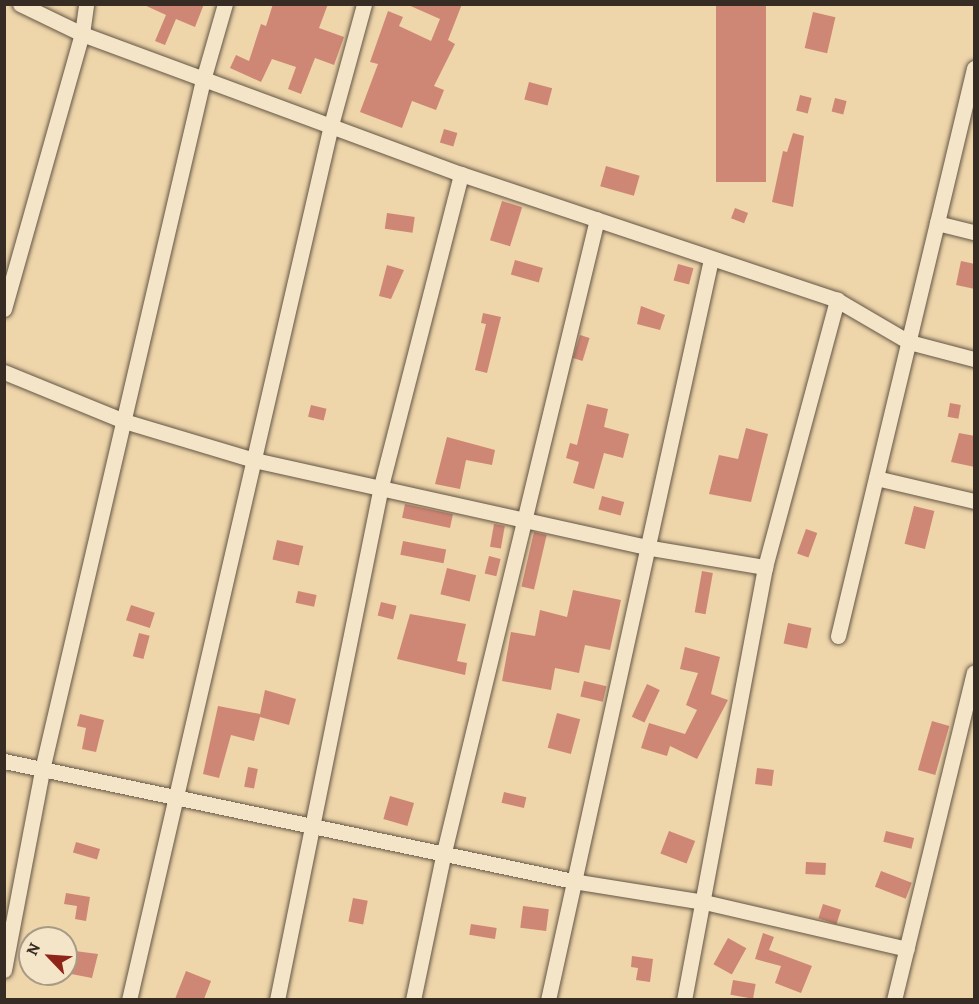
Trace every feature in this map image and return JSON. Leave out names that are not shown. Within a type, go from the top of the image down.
[{"type":"street","points":[[20,4],[82,34],[202,80],[461,174],[711,260],[837,300],[909,342],[975,359]]},
{"type":"street","points":[[4,309],[82,34],[86,4]]},
{"type":"street","points":[[4,970],[42,770],[202,80],[225,4]]},
{"type":"street","points":[[129,999],[331,125],[364,4]]},
{"type":"street","points":[[838,636],[975,68]]},
{"type":"street","points":[[277,999],[309,826],[381,486],[461,174]]},
{"type":"street","points":[[413,999],[444,852],[597,219]]},
{"type":"street","points":[[937,223],[975,232]]},
{"type":"street","points":[[548,999],[645,547],[711,260]]},
{"type":"street","points":[[684,999],[765,567],[837,300]]},
{"type":"street","points":[[4,372],[123,421],[254,460],[381,486],[645,547],[765,567]]},
{"type":"street","points":[[876,478],[975,501]]},
{"type":"street","points":[[894,999],[975,673]]},
{"type":"street","points":[[4,761],[175,799],[444,852],[573,881],[704,902],[907,949]]},
{"type":"building","points":[[142,4],[204,4],[195,27],[176,19],[165,45],[155,41],[166,15]]},
{"type":"building","points":[[273,4],[328,4],[319,28],[344,37],[334,65],[315,58],[301,94],[288,89],[296,67],[272,59],[261,82],[230,68],[236,55],[249,61],[261,24],[266,26]]},
{"type":"building","points":[[406,4],[462,4],[448,40],[455,44],[434,86],[444,90],[436,110],[412,101],[402,128],[360,112],[378,64],[370,62],[388,11],[403,17],[399,26],[431,41],[440,19]]},
{"type":"building","points":[[716,4],[766,4],[766,182],[716,182]]},
{"type":"building","points":[[813,12],[835,17],[827,53],[805,48]]},
{"type":"building","points":[[529,82],[552,88],[548,106],[524,99]]},
{"type":"building","points":[[800,95],[812,98],[808,113],[796,111]]},
{"type":"building","points":[[835,98],[847,101],[843,114],[832,112]]},
{"type":"building","points":[[444,129],[457,133],[453,146],[440,142]]},
{"type":"building","points":[[793,133],[804,136],[793,207],[772,202],[783,151],[787,152]]},
{"type":"building","points":[[606,166],[640,176],[634,196],[600,186]]},
{"type":"building","points":[[502,201],[522,207],[510,246],[490,240]]},
{"type":"building","points":[[735,208],[748,213],[744,223],[731,218]]},
{"type":"building","points":[[387,213],[415,217],[413,233],[385,229]]},
{"type":"building","points":[[515,260],[543,268],[539,282],[511,274]]},
{"type":"building","points":[[961,261],[975,264],[975,289],[956,285]]},
{"type":"building","points":[[678,264],[693,268],[689,285],[674,280]]},
{"type":"building","points":[[387,265],[404,270],[391,299],[379,296]]},
{"type":"building","points":[[641,306],[665,315],[660,330],[637,324]]},
{"type":"building","points":[[483,313],[501,317],[487,373],[475,370],[486,324],[481,323]]},
{"type":"building","points":[[580,335],[590,338],[583,361],[573,358]]},
{"type":"building","points":[[950,403],[961,405],[958,419],[948,417]]},
{"type":"building","points":[[587,404],[608,409],[604,427],[629,434],[623,458],[604,453],[594,489],[573,483],[579,462],[566,458],[570,443],[577,445]]},
{"type":"building","points":[[311,405],[327,409],[324,421],[308,417]]},
{"type":"building","points":[[746,428],[768,434],[751,502],[709,494],[719,455],[738,459]]},
{"type":"building","points":[[959,433],[975,436],[975,467],[951,462]]},
{"type":"building","points":[[447,437],[495,450],[492,465],[466,460],[460,489],[435,484]]},
{"type":"building","points":[[602,496],[624,502],[621,515],[598,510]]},
{"type":"building","points":[[405,504],[453,514],[450,528],[402,518]]},
{"type":"building","points":[[914,506],[934,511],[925,549],[905,544]]},
{"type":"building","points":[[494,524],[505,526],[501,549],[490,547]]},
{"type":"building","points":[[806,529],[817,533],[808,558],[797,553]]},
{"type":"building","points":[[534,532],[547,535],[534,589],[521,587]]},
{"type":"building","points":[[277,540],[303,546],[299,566],[273,559]]},
{"type":"building","points":[[403,541],[446,549],[444,563],[400,555]]},
{"type":"building","points":[[489,556],[501,559],[496,576],[485,573]]},
{"type":"building","points":[[447,568],[476,575],[470,601],[440,594]]},
{"type":"building","points":[[702,571],[713,573],[706,614],[695,612]]},
{"type":"building","points":[[573,590],[621,600],[610,650],[585,645],[579,673],[555,668],[551,690],[502,681],[511,632],[535,636],[540,610],[567,617]]},
{"type":"building","points":[[298,591],[317,595],[314,607],[296,603]]},
{"type":"building","points":[[381,602],[397,606],[393,619],[378,616]]},
{"type":"building","points":[[131,605],[155,613],[150,628],[126,620]]},
{"type":"building","points":[[410,614],[466,624],[457,661],[467,663],[465,675],[397,659]]},
{"type":"building","points":[[788,623],[811,628],[807,649],[784,644]]},
{"type":"building","points":[[139,633],[150,636],[143,659],[133,656]]},
{"type":"building","points":[[685,647],[720,657],[711,694],[728,700],[697,759],[670,746],[667,756],[641,748],[649,723],[685,734],[697,710],[686,705],[698,673],[680,669]]},
{"type":"building","points":[[584,681],[606,686],[603,702],[580,697]]},
{"type":"building","points":[[647,684],[660,690],[644,723],[632,717]]},
{"type":"building","points":[[265,690],[296,699],[289,725],[260,717],[254,741],[231,735],[219,778],[203,774],[218,706],[260,714]]},
{"type":"building","points":[[557,713],[580,719],[571,754],[548,748]]},
{"type":"building","points":[[80,714],[104,720],[96,752],[82,749],[86,728],[77,726]]},
{"type":"building","points":[[932,721],[949,726],[935,775],[918,770]]},
{"type":"building","points":[[248,767],[258,769],[254,789],[244,787]]},
{"type":"building","points":[[757,768],[774,770],[772,786],[755,784]]},
{"type":"building","points":[[504,792],[526,797],[524,808],[502,803]]},
{"type":"building","points":[[390,796],[414,803],[407,826],[383,819]]},
{"type":"building","points":[[669,831],[695,841],[687,863],[660,853]]},
{"type":"building","points":[[886,831],[914,838],[911,849],[883,842]]},
{"type":"building","points":[[76,842],[100,849],[97,859],[73,853]]},
{"type":"building","points":[[806,862],[826,863],[825,875],[805,874]]},
{"type":"building","points":[[881,871],[912,883],[906,899],[875,887]]},
{"type":"building","points":[[66,893],[90,897],[86,921],[75,919],[77,906],[64,904]]},
{"type":"building","points":[[353,898],[368,901],[363,924],[348,922]]},
{"type":"building","points":[[823,904],[841,910],[836,924],[818,918]]},
{"type":"building","points":[[523,906],[549,909],[546,931],[520,928]]},
{"type":"building","points":[[471,924],[497,928],[495,939],[469,935]]},
{"type":"building","points":[[763,933],[774,937],[769,950],[812,966],[801,993],[775,983],[781,966],[755,959]]},
{"type":"building","points":[[728,938],[746,948],[732,974],[713,964]]},
{"type":"building","points":[[78,951],[98,954],[92,978],[78,975]]},
{"type":"building","points":[[632,956],[653,959],[650,982],[636,980],[638,968],[631,967]]},
{"type":"building","points":[[186,971],[211,981],[204,999],[175,999]]},
{"type":"building","points":[[733,980],[756,984],[753,999],[730,995]]}]
